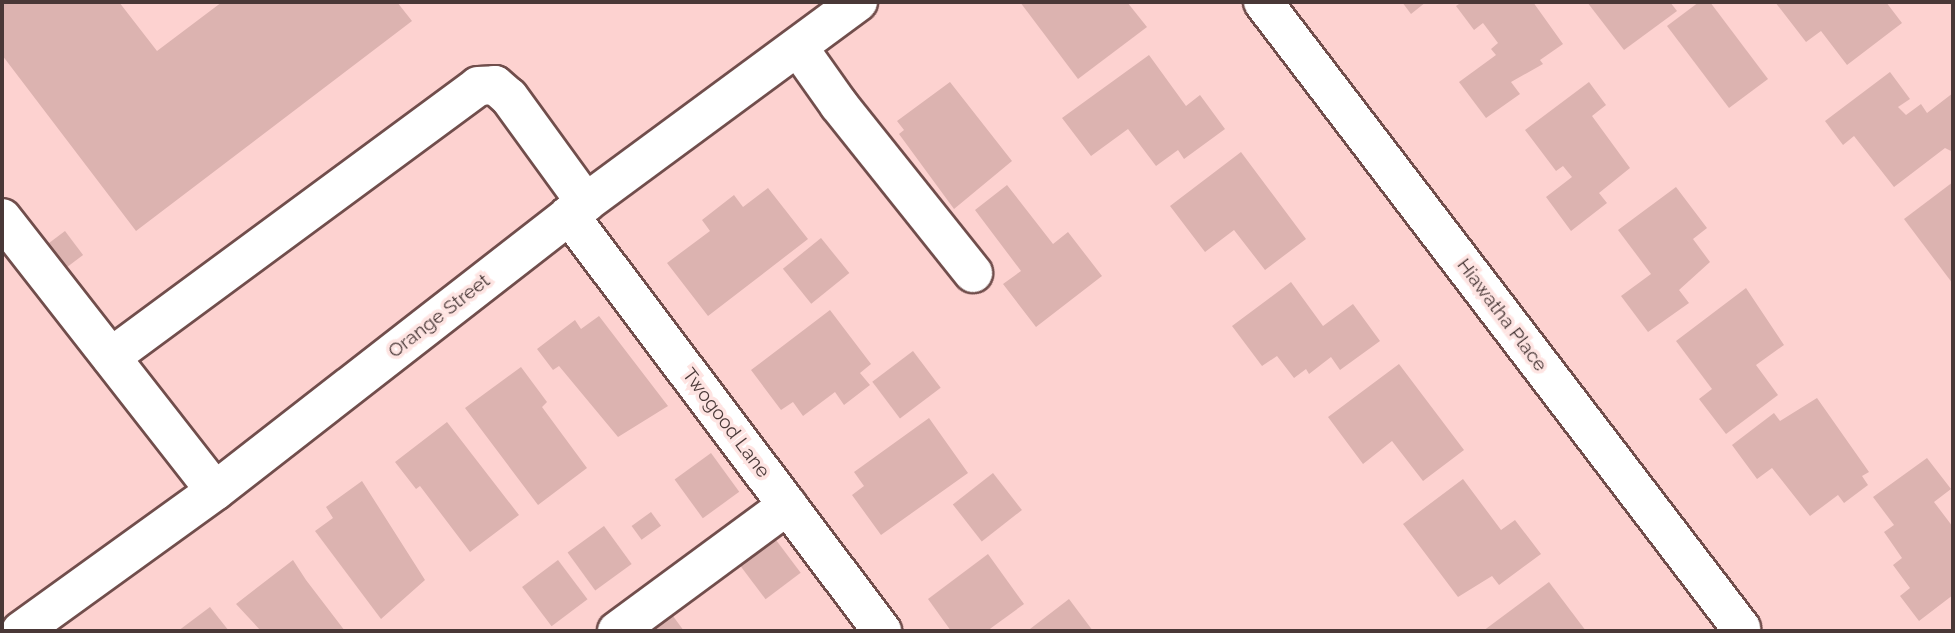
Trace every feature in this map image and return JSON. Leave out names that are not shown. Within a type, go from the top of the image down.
[{"type":"street","name":"Orange Street","points":[[21,631],[215,491],[578,209],[858,2]]},
{"type":"street","name":"Hiawatha Place","points":[[1263,2],[1741,628]]},
{"type":"street","points":[[798,47],[973,273]]},
{"type":"street","name":"Twogood Lane","points":[[111,357],[478,86],[495,85],[509,97],[578,209],[788,505],[883,631]]},
{"type":"street","points":[[2,218],[215,491]]},
{"type":"street","points":[[617,631],[788,505]]},
{"type":"building","points":[[2,2],[119,2],[157,51],[222,2],[397,2],[412,21],[136,231],[2,55]]},
{"type":"building","points":[[1020,2],[1127,2],[1147,27],[1078,79]]},
{"type":"building","points":[[1402,2],[1426,2],[1411,14]]},
{"type":"building","points":[[1462,2],[1533,2],[1563,44],[1540,60],[1543,64],[1511,82],[1520,94],[1486,118],[1459,82],[1496,55],[1491,49],[1498,43],[1483,23],[1474,30],[1456,6]]},
{"type":"building","points":[[1587,2],[1670,2],[1677,11],[1624,50]]},
{"type":"building","points":[[1699,2],[1710,2],[1768,79],[1729,108],[1667,26]]},
{"type":"building","points":[[1775,2],[1886,2],[1902,23],[1847,65],[1821,31],[1806,42]]},
{"type":"building","points":[[1149,55],[1186,106],[1200,95],[1225,129],[1184,159],[1178,150],[1156,166],[1128,129],[1091,156],[1062,118]]},
{"type":"building","points":[[1890,72],[1910,99],[1898,107],[1906,115],[1921,104],[1927,113],[1953,93],[1953,152],[1945,148],[1894,187],[1854,136],[1843,145],[1825,121]]},
{"type":"building","points":[[950,82],[1012,161],[954,209],[899,134],[904,130],[897,121]]},
{"type":"building","points":[[1589,82],[1606,105],[1592,116],[1630,168],[1599,193],[1607,203],[1571,231],[1546,197],[1572,177],[1563,166],[1556,171],[1525,130]]},
{"type":"building","points":[[1241,152],[1306,239],[1265,270],[1234,230],[1205,252],[1170,206]]},
{"type":"building","points":[[1953,182],[1953,284],[1904,219]]},
{"type":"building","points":[[1007,185],[1053,244],[1068,232],[1102,276],[1036,327],[1003,284],[1021,271],[975,210]]},
{"type":"building","points":[[1676,187],[1707,228],[1693,239],[1710,262],[1679,290],[1689,303],[1648,332],[1621,296],[1651,274],[1618,230]]},
{"type":"building","points":[[768,188],[808,239],[708,316],[667,263],[710,231],[702,220],[734,195],[743,207]]},
{"type":"building","points":[[65,231],[83,255],[61,271],[43,247]]},
{"type":"building","points":[[821,238],[849,273],[811,304],[783,269]]},
{"type":"building","points":[[1291,282],[1323,326],[1353,304],[1380,341],[1340,370],[1331,357],[1309,374],[1306,369],[1294,378],[1277,356],[1262,366],[1232,326]]},
{"type":"building","points":[[1746,288],[1784,345],[1756,365],[1778,395],[1726,434],[1699,399],[1712,389],[1676,341]]},
{"type":"building","points":[[830,310],[871,364],[860,373],[870,385],[844,405],[835,392],[803,416],[793,402],[781,410],[751,370]]},
{"type":"building","points":[[599,316],[668,406],[618,437],[559,366],[553,370],[537,349],[575,320],[581,329]]},
{"type":"building","points":[[913,351],[941,388],[900,418],[872,382]]},
{"type":"building","points":[[1399,364],[1464,450],[1423,481],[1392,441],[1363,464],[1328,417]]},
{"type":"building","points":[[521,367],[547,402],[542,407],[587,468],[538,505],[465,408]]},
{"type":"building","points":[[1817,398],[1869,472],[1862,476],[1868,485],[1844,503],[1838,495],[1810,516],[1772,468],[1757,479],[1732,445],[1774,413],[1780,421]]},
{"type":"building","points":[[929,418],[968,473],[881,535],[852,495],[864,486],[854,472]]},
{"type":"building","points":[[447,422],[519,515],[470,552],[420,486],[416,489],[395,462]]},
{"type":"building","points":[[711,453],[739,492],[703,518],[675,479]]},
{"type":"building","points":[[1927,458],[1951,489],[1934,502],[1953,527],[1953,595],[1919,621],[1900,596],[1910,588],[1893,565],[1902,558],[1884,532],[1894,525],[1873,497]]},
{"type":"building","points":[[993,473],[1022,510],[982,541],[953,504]]},
{"type":"building","points":[[1463,479],[1501,530],[1515,520],[1541,554],[1499,585],[1492,576],[1458,597],[1403,524]]},
{"type":"building","points":[[362,481],[425,580],[381,619],[315,531],[333,518],[326,507]]},
{"type":"building","points":[[651,512],[661,526],[642,540],[632,526]]},
{"type":"building","points":[[604,526],[632,564],[595,590],[568,552]]},
{"type":"building","points":[[773,536],[801,573],[766,599],[738,562]]},
{"type":"building","points":[[988,554],[1024,604],[987,631],[951,631],[928,599]]},
{"type":"building","points":[[293,560],[345,631],[261,631],[236,604]]},
{"type":"building","points":[[558,560],[587,599],[552,626],[522,587]]},
{"type":"building","points":[[1549,582],[1586,631],[1483,631]]},
{"type":"building","points":[[1069,599],[1093,631],[1031,631],[1030,629]]},
{"type":"building","points":[[210,607],[229,631],[178,631]]},
{"type":"building","points":[[670,612],[684,631],[645,631]]}]
